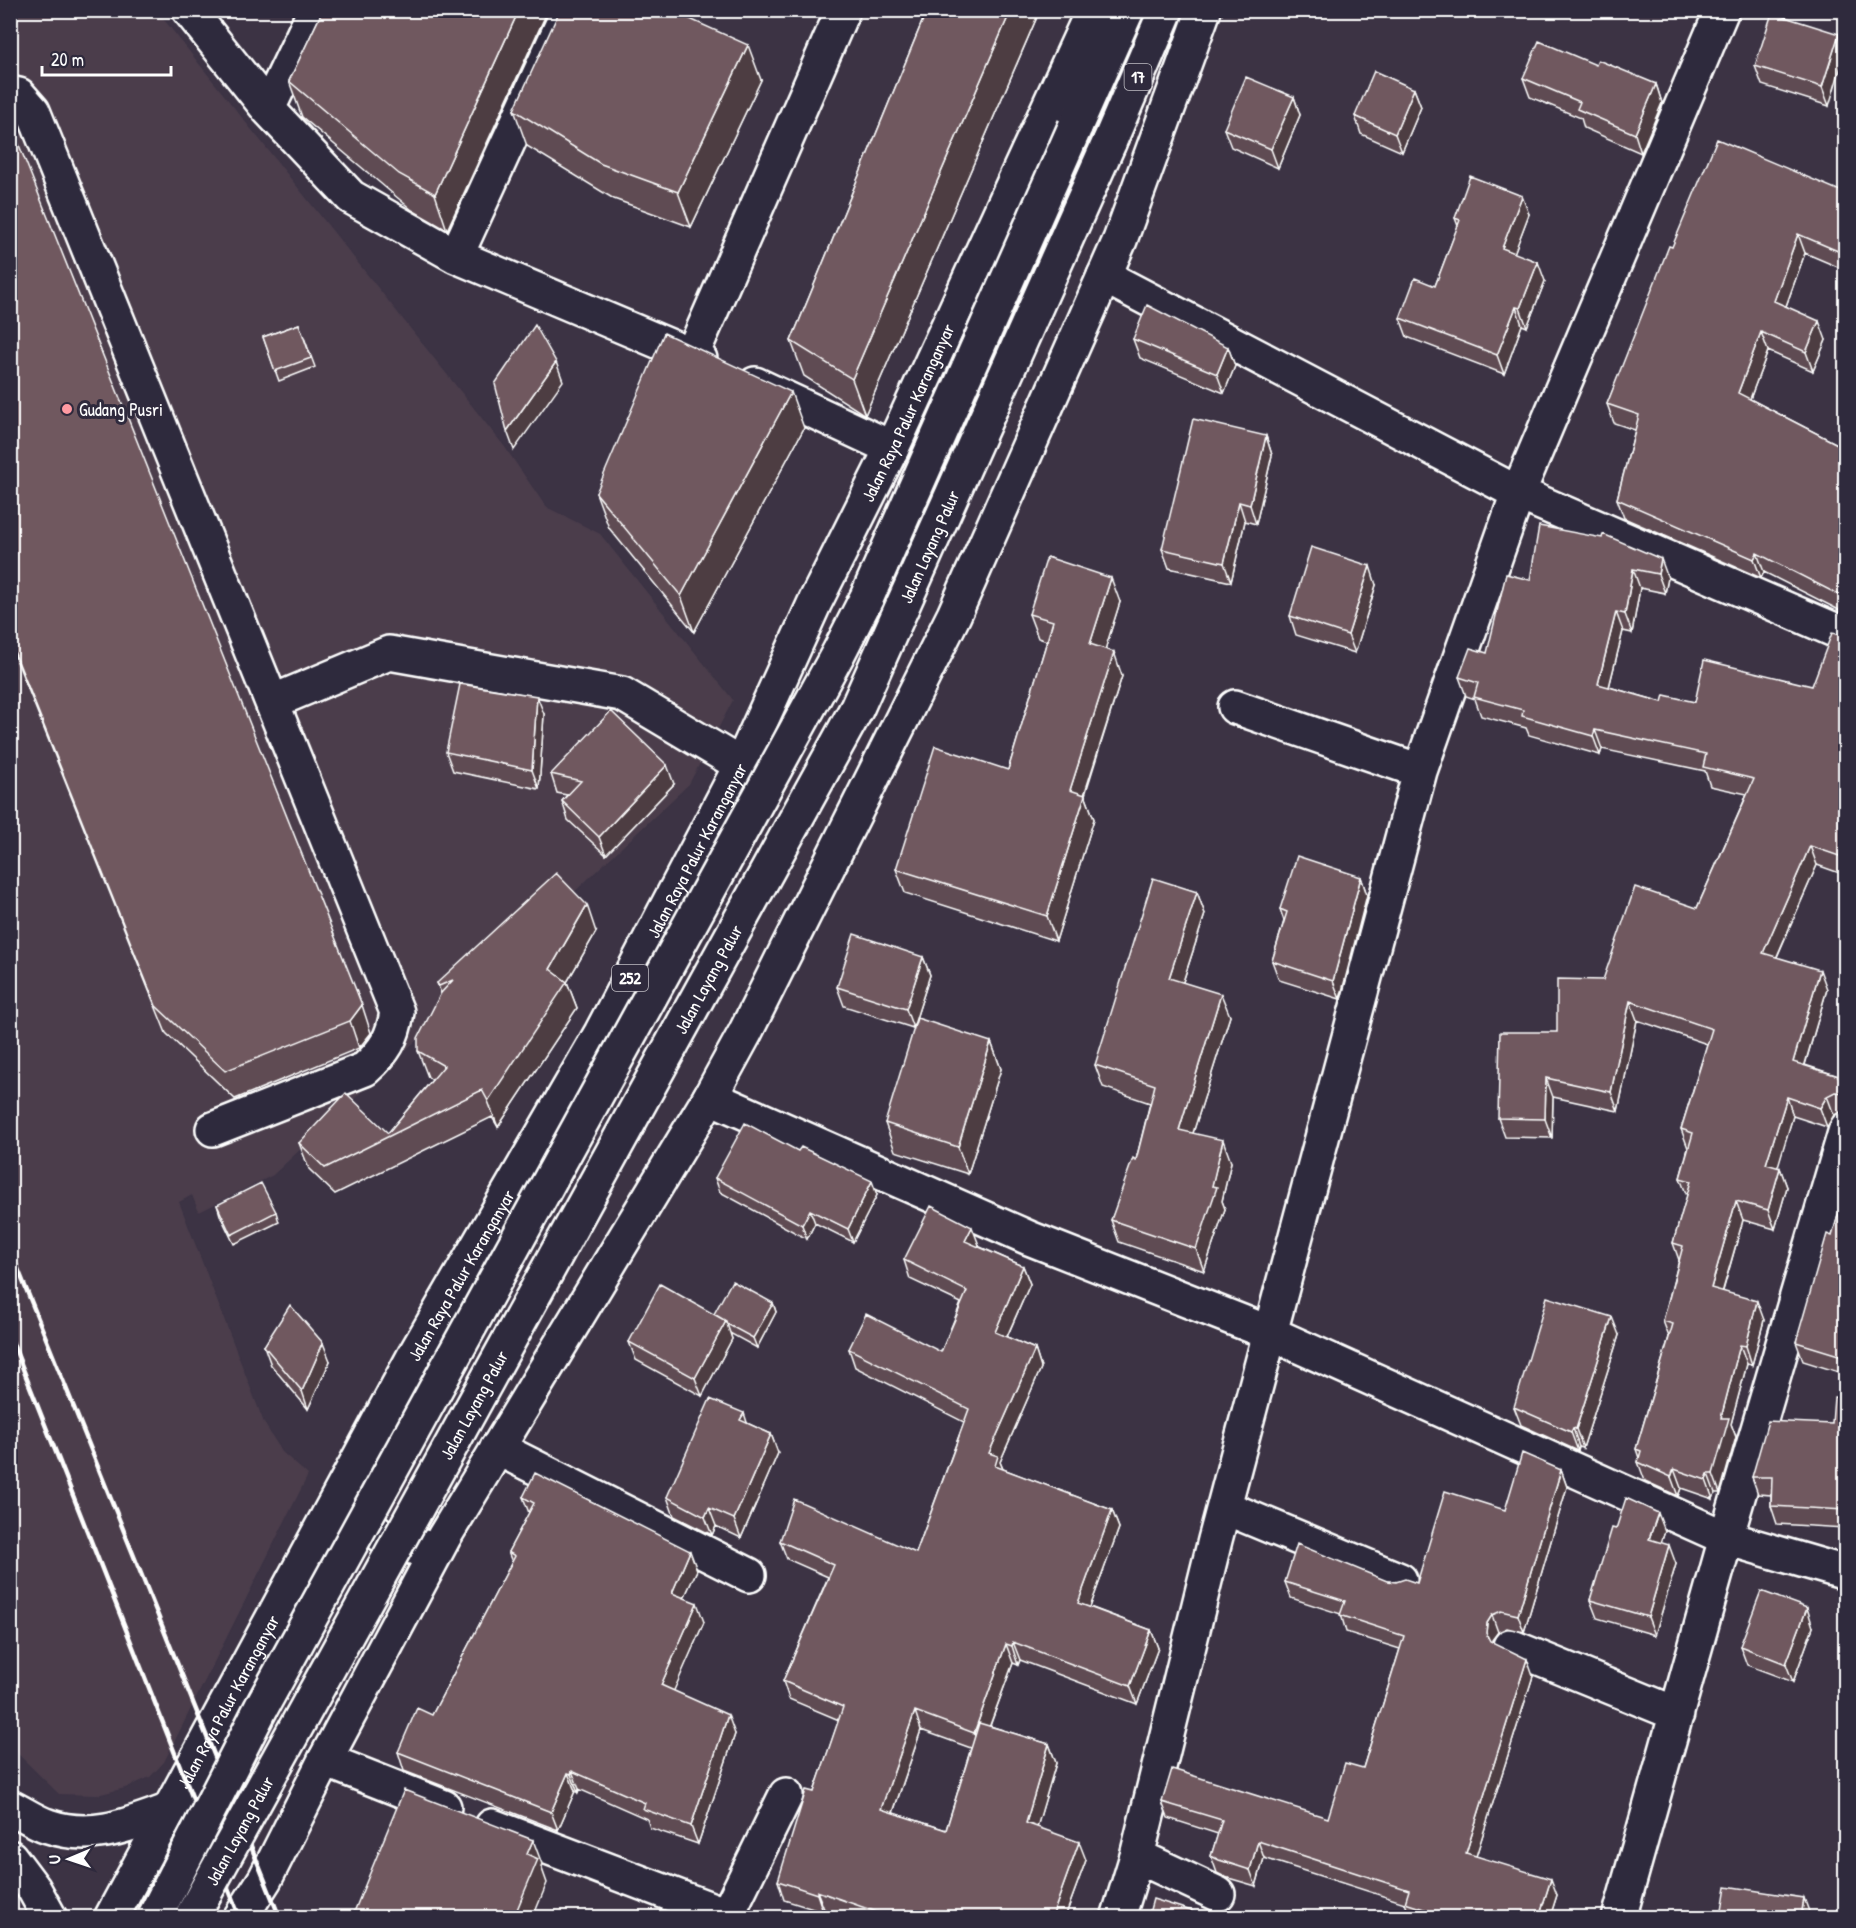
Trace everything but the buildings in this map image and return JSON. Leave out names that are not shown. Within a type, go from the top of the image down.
[{"type":"main road","points":[[189,10],[268,109],[351,197],[456,256],[692,356],[892,448]]},
{"type":"main road","points":[[268,109],[315,10]]},
{"type":"main road","points":[[456,256],[569,10]]},
{"type":"main road","points":[[692,356],[843,10]]},
{"type":"main road","name":"Jalan Raya Palur Karanganyar","points":[[111,1917],[414,1356],[602,1034],[741,765],[815,602],[892,448],[1093,10]]},
{"type":"main road","name":"Jalan Layang Palur","points":[[154,1917],[261,1708],[848,633],[1127,10]]},
{"type":"main road","name":"Jalan Layang Palur","points":[[191,1917],[857,708],[1166,10]]},
{"type":"main road","points":[[240,1917],[265,1880],[325,1760],[444,1536],[710,1097],[745,1033],[954,615],[1120,240],[1204,10]]},
{"type":"main road","points":[[1118,1917],[1137,1856],[1224,1507],[1420,771],[1518,493],[1722,10]]},
{"type":"main road","points":[[10,93],[19,96],[33,111],[397,1012],[393,1034],[383,1053],[365,1069],[213,1129]]},
{"type":"main road","points":[[1104,276],[1518,493],[1845,635]]},
{"type":"main road","points":[[272,702],[389,653],[622,694],[741,765]]},
{"type":"main road","points":[[1235,706],[1420,771]]},
{"type":"main road","points":[[710,1097],[1029,1238],[1270,1333],[1726,1538],[1845,1573]]},
{"type":"main road","points":[[1619,1917],[1845,1129]]},
{"type":"main road","points":[[497,1448],[749,1575]]},
{"type":"main road","points":[[347,1478],[356,1510],[368,1526],[401,1546],[425,1547],[444,1536]]},
{"type":"main road","points":[[1224,1507],[1400,1580]]},
{"type":"main road","points":[[1510,1646],[1677,1714]]},
{"type":"main road","points":[[325,1760],[731,1916],[786,1795]]},
{"type":"main road","points":[[10,1807],[48,1826],[90,1832],[113,1831],[170,1810]]},
{"type":"main road","points":[[1137,1856],[1218,1894]]},
{"type":"main road","points":[[10,1857],[34,1889],[50,1917]]},
{"type":"shaded area","points":[[11,11],[157,11],[504,446],[546,507],[600,534],[733,700],[689,784],[273,1175],[199,1212],[192,1195],[179,1202],[264,1423],[282,1452],[308,1475],[164,1762],[150,1777],[125,1788],[97,1795],[59,1794],[14,1750],[11,1752]]},
{"type":"railway","points":[[10,1249],[280,1918]]},
{"type":"railway","points":[[10,1336],[240,1918]]},
{"type":"place","name":"Gudang Pusri","points":[[67,409]]}]
